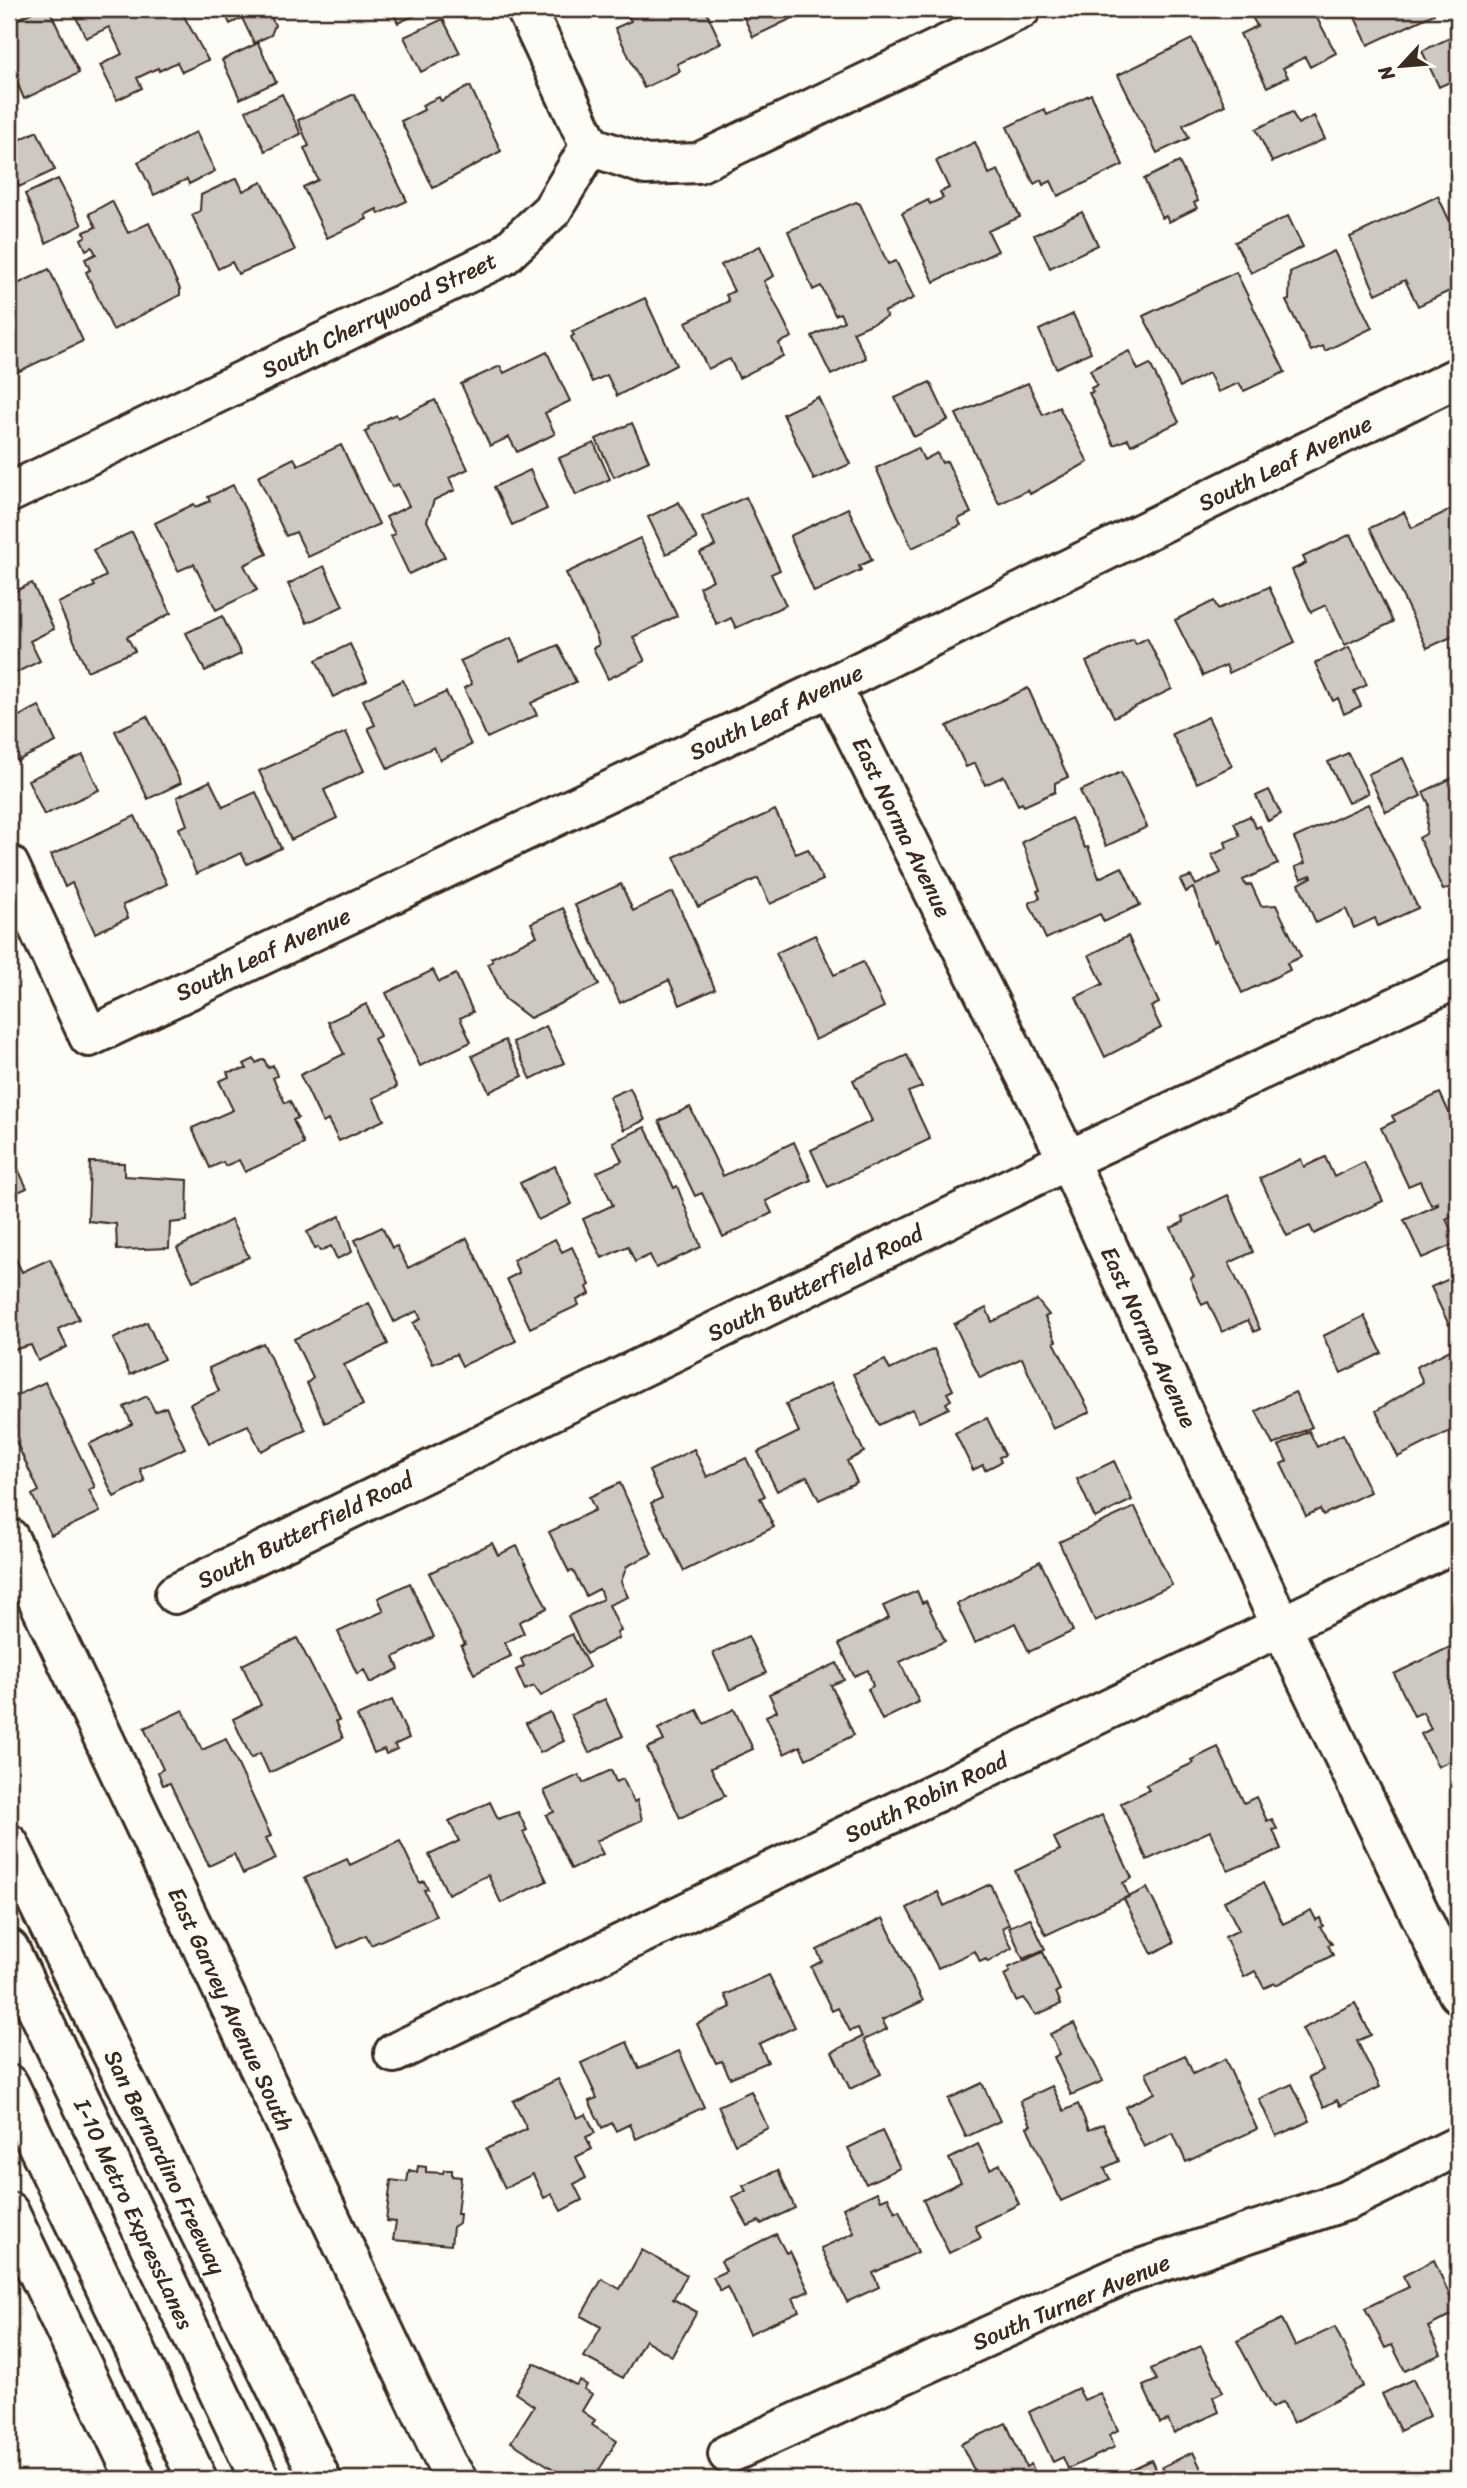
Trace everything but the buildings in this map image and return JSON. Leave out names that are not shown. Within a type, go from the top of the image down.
[{"type":"main road","points":[[526,9],[590,146],[646,165],[698,163],[1021,9]]},
{"type":"main road","name":"South Cherrywood Street","points":[[9,493],[503,256],[552,210],[590,146]]},
{"type":"main road","name":"South Leaf Avenue","points":[[9,865],[89,1037],[831,686],[1458,377]]},
{"type":"main road","name":"East Norma Avenue","points":[[831,686],[1068,1160],[1281,1626],[1458,1993]]},
{"type":"main road","name":"South Butterfield Road","points":[[175,1594],[1068,1160],[1458,978]]},
{"type":"main road","name":"East Garvey Avenue South","points":[[9,1538],[447,2465],[457,2479]]},
{"type":"main road","name":"South Robin Road","points":[[394,2053],[1458,1541]]},
{"type":"main road","name":"San Bernardino Freeway","points":[[9,1844],[321,2479]]},
{"type":"main road","name":"I-10 Metro ExpressLanes","points":[[9,1949],[260,2479]]},
{"type":"main road","points":[[9,2085],[197,2479]]},
{"type":"main road","name":"South Turner Avenue","points":[[728,2454],[1125,2274],[1348,2200],[1458,2146]]},
{"type":"main road","points":[[9,2212],[135,2479]]}]
